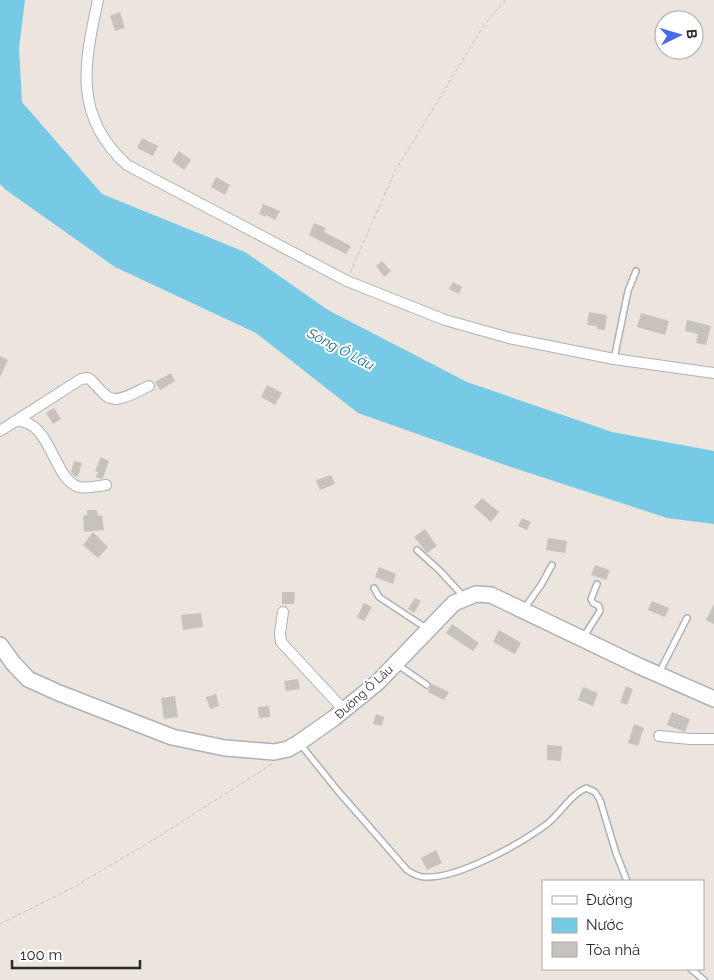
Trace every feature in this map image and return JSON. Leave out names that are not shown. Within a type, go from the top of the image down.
[{"type":"main road","name":"Đường Ô Lâu","points":[[0,645],[13,663],[28,678],[59,693],[172,737],[224,748],[274,752],[300,742],[377,683],[454,603],[476,594],[491,594],[659,675],[714,699]]},
{"type":"street","points":[[98,0],[89,42],[86,70],[87,95],[92,116],[102,136],[114,153],[127,165],[347,280],[422,312],[474,329],[614,359],[714,373]]},
{"type":"street","points":[[0,431],[81,379],[88,378],[107,396],[114,399],[149,386]]},
{"type":"street","points":[[16,421],[32,425],[50,448],[65,476],[73,484],[82,487],[106,485]]},
{"type":"street","points":[[283,612],[280,633],[281,642],[344,710]]},
{"type":"street","points":[[659,736],[690,740],[714,739]]},
{"type":"lane","points":[[614,359],[628,291],[636,272]]},
{"type":"lane","points":[[417,550],[440,570],[464,598]]},
{"type":"lane","points":[[523,610],[552,565]]},
{"type":"lane","points":[[583,638],[600,611],[599,606],[593,603],[591,599],[597,584]]},
{"type":"lane","points":[[374,588],[379,597],[428,629]]},
{"type":"lane","points":[[659,675],[687,618]]},
{"type":"lane","points":[[395,664],[427,685]]},
{"type":"lane","points":[[300,742],[345,799],[407,870],[416,875],[426,877],[451,873],[498,853],[546,824],[580,791],[586,788],[595,792],[600,800],[616,853],[627,880]]},
{"type":"lane","points":[[692,970],[704,980]]},
{"type":"path","points":[[347,280],[394,173],[479,33],[506,0]]},
{"type":"path","points":[[0,924],[74,887],[158,837],[282,758],[285,749]]},
{"type":"water","name":"Sông Ô Lâu","points":[[0,0],[25,0],[19,48],[22,102],[102,194],[245,252],[328,310],[467,382],[612,432],[714,451],[714,524],[667,518],[508,466],[358,413],[256,333],[115,267],[6,190],[0,184]]},
{"type":"building","points":[[120,12],[125,28],[115,31],[110,16]]},
{"type":"building","points":[[142,138],[158,146],[153,156],[137,148]]},
{"type":"building","points":[[179,151],[191,160],[184,170],[172,161]]},
{"type":"building","points":[[216,177],[230,185],[225,195],[211,187]]},
{"type":"building","points":[[263,204],[280,211],[275,220],[266,215],[266,217],[259,214]]},
{"type":"building","points":[[314,223],[326,228],[324,232],[351,246],[346,254],[309,235]]},
{"type":"building","points":[[382,261],[391,271],[384,277],[376,266]]},
{"type":"building","points":[[453,282],[462,287],[459,294],[449,289]]},
{"type":"building","points":[[589,312],[607,315],[605,330],[597,329],[597,326],[587,325]]},
{"type":"building","points":[[641,313],[669,321],[665,335],[637,327]]},
{"type":"building","points":[[687,320],[711,326],[706,345],[696,343],[698,334],[685,331]]},
{"type":"building","points":[[0,356],[8,360],[0,377]]},
{"type":"building","points":[[171,373],[175,381],[160,390],[155,382]]},
{"type":"building","points":[[267,385],[282,393],[275,405],[261,397]]},
{"type":"building","points":[[54,408],[61,419],[53,424],[46,413]]},
{"type":"building","points":[[101,457],[109,461],[101,479],[96,477],[98,472],[95,471]]},
{"type":"building","points":[[74,461],[82,463],[78,477],[74,476],[71,472]]},
{"type":"building","points":[[331,475],[335,484],[320,490],[316,480]]},
{"type":"building","points":[[482,498],[499,512],[491,522],[474,507]]},
{"type":"building","points":[[87,510],[97,510],[98,516],[102,515],[104,530],[84,532],[83,516],[87,515]]},
{"type":"building","points":[[522,518],[531,522],[527,530],[518,526]]},
{"type":"building","points":[[425,529],[437,546],[427,553],[414,537]]},
{"type":"building","points":[[93,532],[108,547],[98,558],[83,545]]},
{"type":"building","points":[[548,538],[567,541],[565,553],[546,550]]},
{"type":"building","points":[[595,565],[610,570],[606,580],[591,575]]},
{"type":"building","points":[[379,567],[396,574],[393,584],[375,577]]},
{"type":"building","points":[[282,592],[295,592],[294,604],[282,604]]},
{"type":"building","points":[[415,598],[421,601],[414,613],[408,609]]},
{"type":"building","points":[[652,601],[669,608],[665,617],[648,610]]},
{"type":"building","points":[[364,603],[372,607],[364,621],[357,617]]},
{"type":"building","points":[[714,604],[714,624],[706,620]]},
{"type":"building","points":[[201,613],[203,627],[183,630],[181,615]]},
{"type":"building","points":[[452,624],[479,643],[473,651],[446,633]]},
{"type":"building","points":[[499,630],[521,643],[515,654],[493,642]]},
{"type":"building","points":[[298,679],[300,689],[286,691],[284,681]]},
{"type":"building","points":[[432,684],[449,692],[444,700],[428,692]]},
{"type":"building","points":[[626,686],[633,689],[627,705],[620,702]]},
{"type":"building","points":[[583,687],[598,693],[593,706],[578,700]]},
{"type":"building","points":[[216,694],[219,706],[210,709],[206,697]]},
{"type":"building","points":[[175,696],[178,717],[164,719],[161,698]]},
{"type":"building","points":[[269,706],[270,717],[259,718],[258,707]]},
{"type":"building","points":[[672,712],[690,719],[685,732],[667,725]]},
{"type":"building","points":[[376,714],[384,717],[382,726],[373,724]]},
{"type":"building","points":[[634,724],[644,728],[638,746],[628,743]]},
{"type":"building","points":[[547,745],[562,746],[561,761],[547,760]]},
{"type":"building","points":[[436,850],[442,863],[427,870],[421,858]]}]
